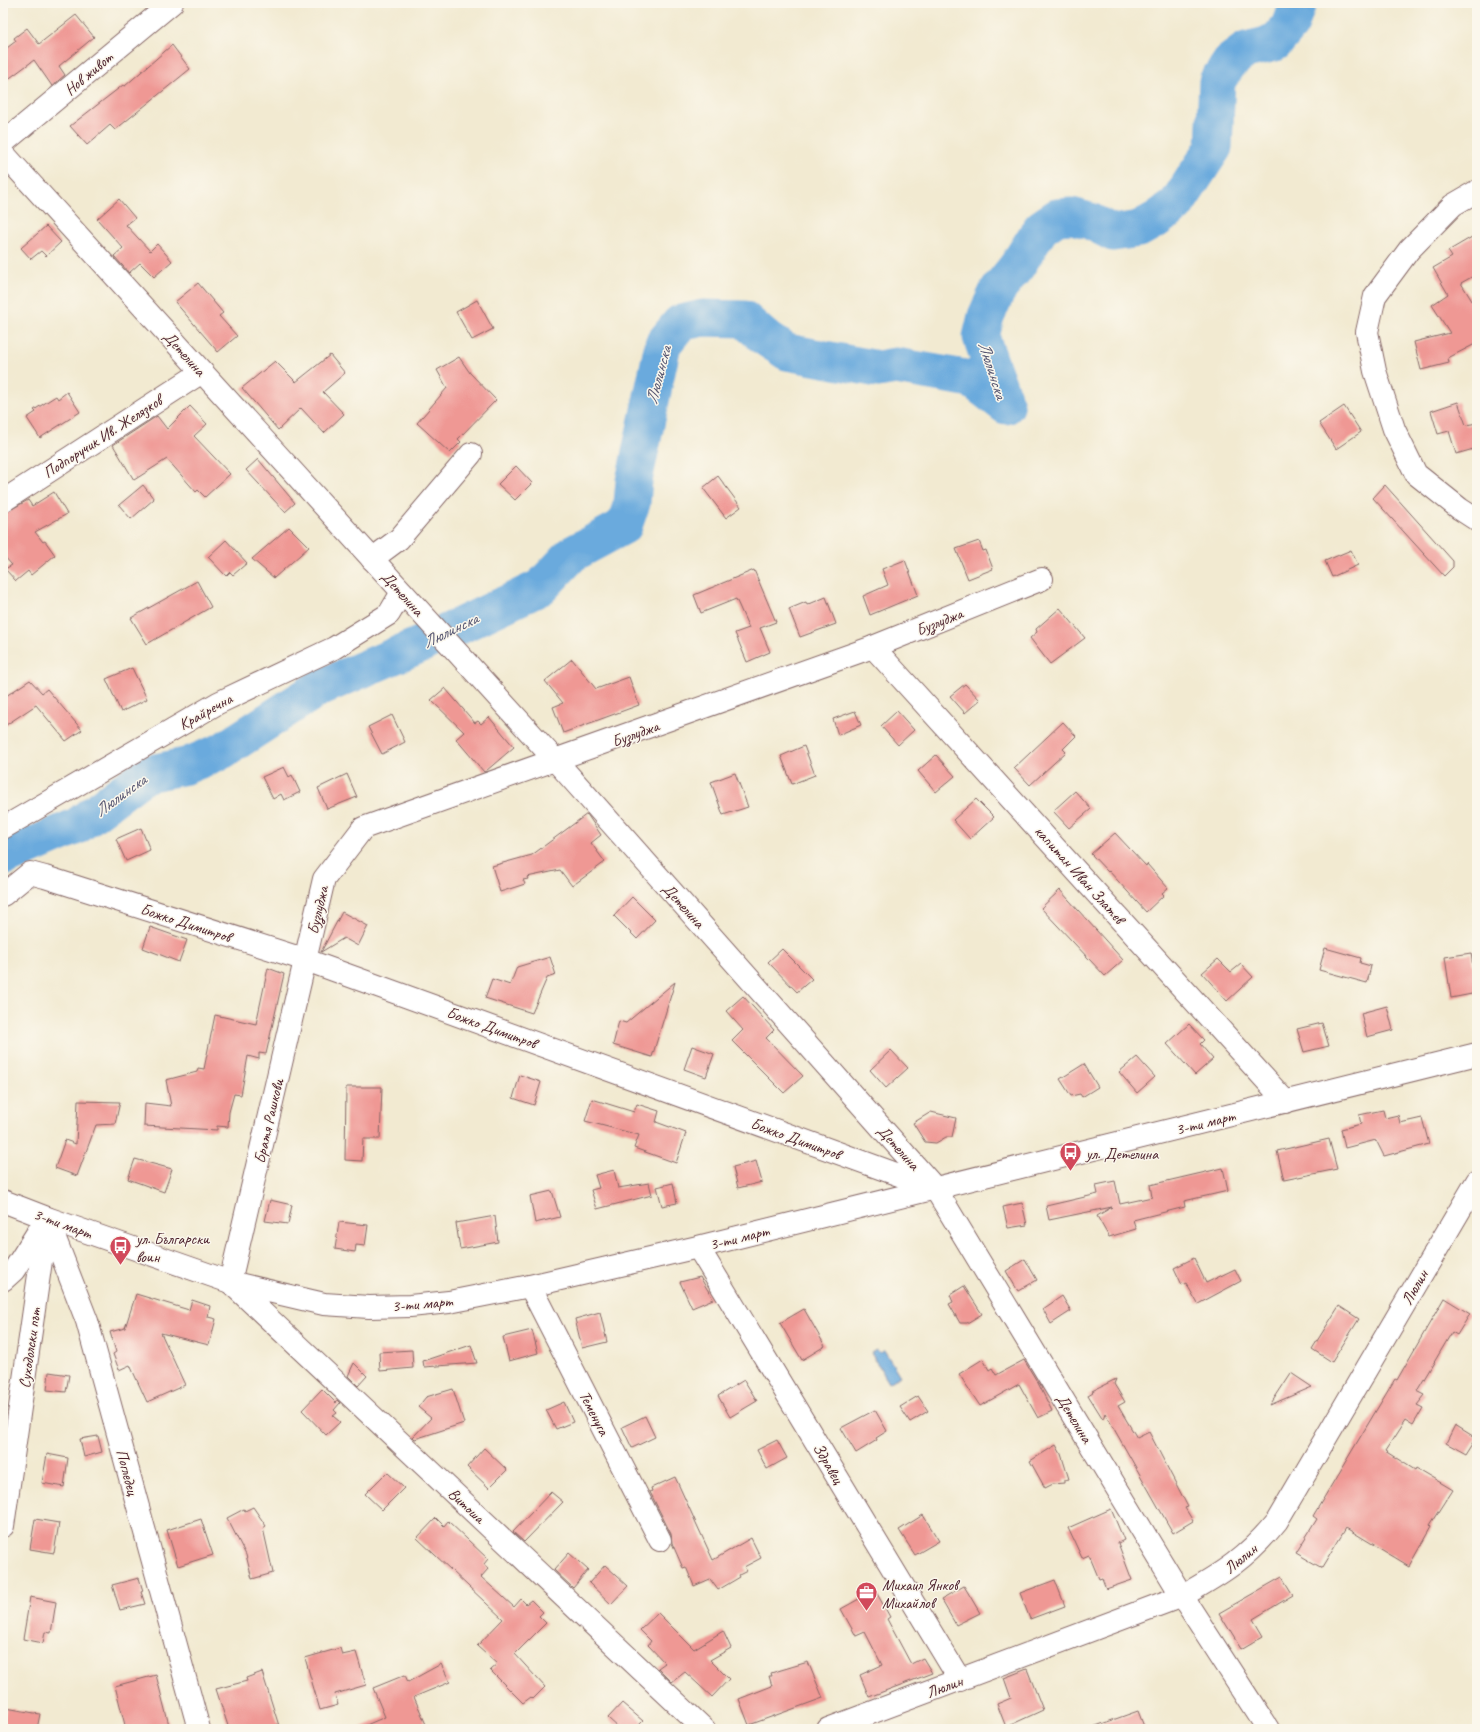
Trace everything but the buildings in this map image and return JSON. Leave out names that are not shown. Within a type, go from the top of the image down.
[{"type":"street","name":"Нов живот","points":[[3,143],[172,3]]},
{"type":"street","name":"Детелина","points":[[3,153],[556,761],[935,1188],[1182,1596],[1268,1729]]},
{"type":"street","points":[[1477,191],[1454,205],[1409,250],[1376,296],[1367,332],[1375,371],[1394,429],[1416,474],[1460,509],[1477,520]]},
{"type":"street","name":"Подпоручик Ив. Желязков","points":[[3,501],[202,372]]},
{"type":"street","points":[[372,559],[399,539],[472,454]]},
{"type":"street","name":"Бузлуджа","points":[[306,960],[324,879],[363,828],[556,761],[874,647],[1042,579]]},
{"type":"street","name":"Крайречна","points":[[4,825],[218,702],[334,648],[389,614],[402,592]]},
{"type":"street","name":"капитан Иван Златев","points":[[874,647],[1286,1102]]},
{"type":"street","name":"Божко Димитров","points":[[3,895],[30,873],[45,877],[306,960],[935,1188]]},
{"type":"street","name":"Братя Рашкови","points":[[230,1282],[306,960]]},
{"type":"street","name":"3-ти март","points":[[3,1201],[47,1218],[230,1282],[324,1304],[369,1307],[410,1306],[450,1302],[530,1286],[698,1247],[1477,1054]]},
{"type":"street","name":"Люлин","points":[[828,1729],[1182,1596],[1214,1579],[1237,1563],[1259,1543],[1277,1521],[1477,1181]]},
{"type":"street","points":[[3,1280],[14,1270],[47,1218]]},
{"type":"street","name":"Суходолски път","points":[[3,1526],[47,1218]]},
{"type":"street","name":"Погледец","points":[[47,1218],[87,1321],[199,1729]]},
{"type":"street","name":"Здравец","points":[[698,1247],[960,1680]]},
{"type":"street","name":"Витоша","points":[[230,1282],[704,1729]]},
{"type":"street","name":"Теменуга","points":[[530,1286],[660,1540]]},
{"type":"water","points":[[876,1350],[881,1353],[884,1350],[900,1376],[889,1383],[871,1353]]},
{"type":"waterway","name":"Люлинска","points":[[3,858],[77,826],[146,774],[186,766],[222,751],[319,688],[422,644],[541,587],[572,554],[624,526],[632,503],[634,481],[663,344],[680,323],[703,318],[744,319],[764,337],[787,352],[878,369],[896,366],[971,379],[1006,406],[981,337],[986,316],[998,290],[1017,266],[1041,228],[1057,217],[1072,216],[1090,221],[1113,233],[1139,229],[1157,219],[1176,205],[1214,147],[1217,81],[1231,61],[1246,50],[1275,43],[1291,24],[1298,3]]},
{"type":"place","name":"ул. Детелина","points":[[1070,1172]]},
{"type":"place","name":"ул. Български воин","points":[[120,1266]]},
{"type":"place","name":"Михаил Янков Михайлов","points":[[867,1612]]}]
